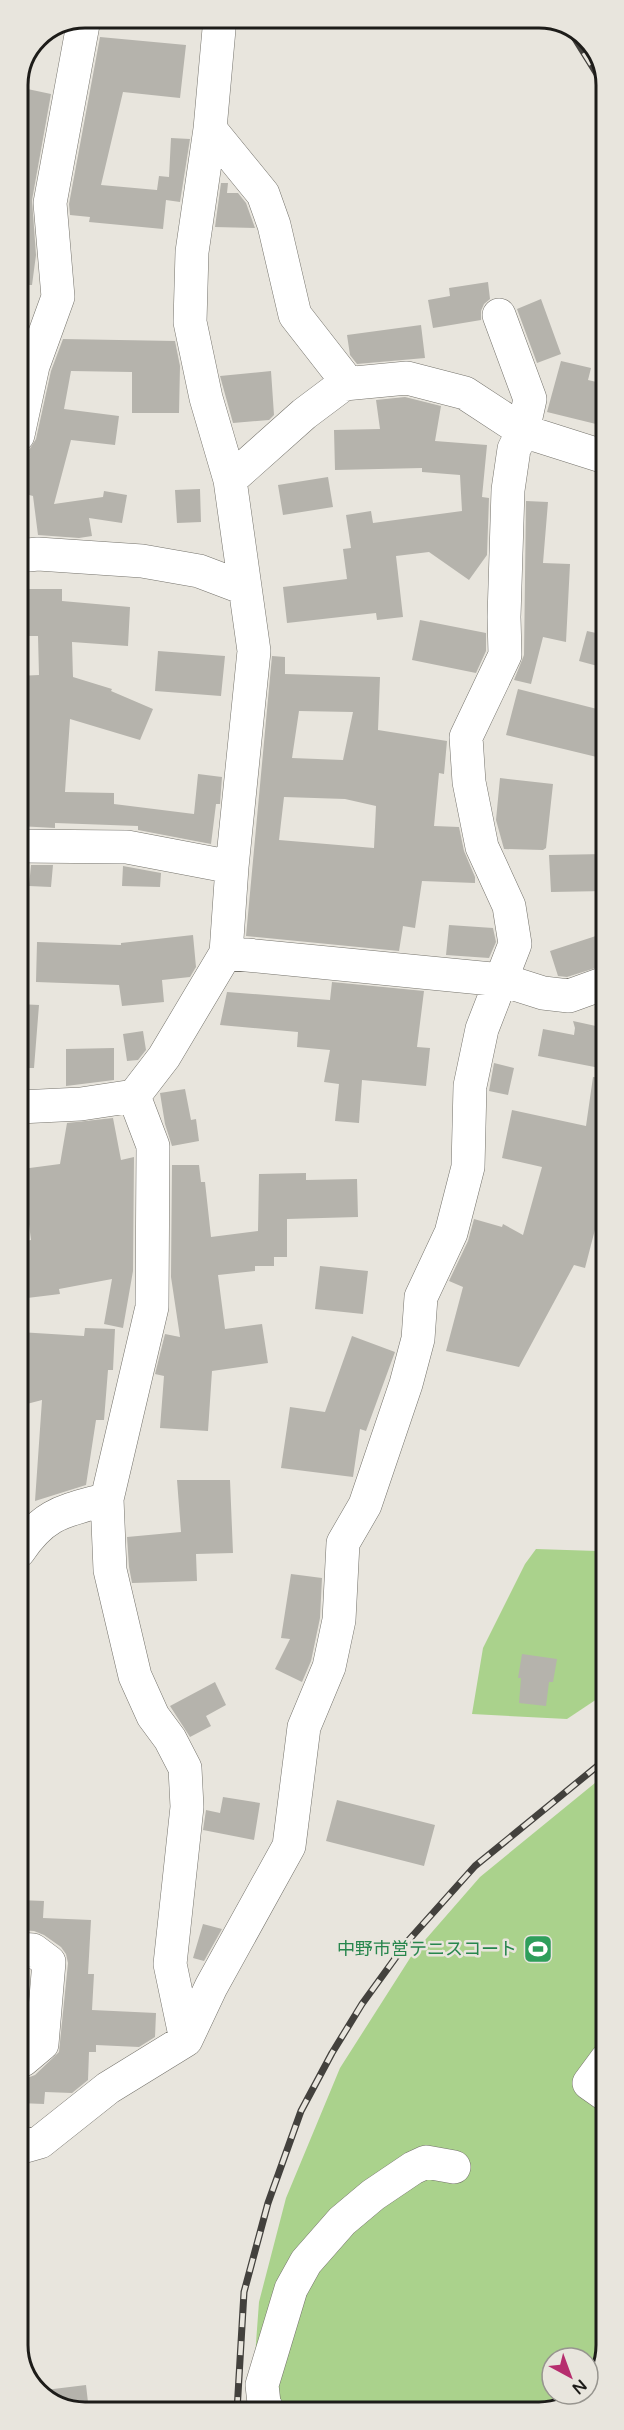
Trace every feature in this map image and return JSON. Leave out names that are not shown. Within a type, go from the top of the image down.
[{"type":"street","points":[[28,1107],[81,1104],[134,1096],[164,1057],[226,953],[232,867],[255,651],[230,480],[206,398],[190,322],[192,252],[210,129],[219,28]]},
{"type":"street","points":[[28,389],[33,366],[58,297],[50,203],[82,29]]},
{"type":"street","points":[[210,129],[263,194],[274,225],[295,315],[348,383]]},
{"type":"street","points":[[28,2145],[40,2142],[108,2088],[186,2040],[211,1987],[290,1846],[304,1727],[329,1667],[339,1620],[343,1543],[365,1505],[415,1353],[421,1297],[451,1233],[468,1167],[470,1086],[482,1029],[515,944],[509,906],[482,847],[469,782],[466,737],[505,655],[508,490],[514,449],[523,430],[530,399],[499,315]]},
{"type":"street","points":[[230,480],[304,414],[344,384],[407,378],[465,393],[523,430],[596,454]]},
{"type":"street","points":[[28,555],[142,561],[199,571],[244,588]]},
{"type":"street","points":[[28,846],[127,847],[232,867]]},
{"type":"street","points":[[226,953],[502,980],[543,993],[569,996],[596,986]]},
{"type":"street","points":[[134,1096],[153,1146],[152,1307],[107,1499],[110,1570],[135,1676],[153,1716],[170,1739],[185,1768],[187,1807],[170,1964],[186,2040]]},
{"type":"street","points":[[28,1537],[53,1515],[107,1499]]},
{"type":"street","points":[[28,1950],[33,1950],[49,1962],[42,2044],[28,2056]]},
{"type":"street","points":[[596,2074],[590,2083],[596,2088]]},
{"type":"street","points":[[264,2401],[262,2385],[291,2289],[306,2262],[342,2221],[373,2195],[413,2168],[426,2162],[454,2167]]},
{"type":"green space","points":[[536,1549],[596,1551],[596,1700],[567,1719],[472,1714],[483,1648],[525,1564]]},
{"type":"green space","points":[[596,1782],[596,2346],[540,2346],[539,2402],[252,2401],[259,2302],[286,2198],[340,2068],[412,1955],[480,1877]]},
{"type":"building","points":[[100,37],[186,45],[180,98],[123,92],[101,185],[157,190],[159,176],[169,177],[171,138],[190,139],[180,202],[166,200],[163,229],[89,222],[90,217],[70,215],[69,204]]},
{"type":"building","points":[[28,89],[51,94],[32,200],[36,255],[32,285],[28,285]]},
{"type":"building","points":[[221,183],[228,183],[227,193],[238,193],[246,203],[255,228],[215,227]]},
{"type":"building","points":[[488,282],[490,299],[481,311],[481,320],[433,328],[428,300],[450,296],[449,288]]},
{"type":"building","points":[[541,299],[561,354],[537,363],[517,309]]},
{"type":"building","points":[[421,325],[425,358],[357,364],[350,355],[347,335]]},
{"type":"building","points":[[63,339],[175,341],[180,366],[179,413],[132,413],[132,372],[71,371],[64,409],[119,416],[115,445],[71,440],[54,504],[103,497],[104,491],[127,495],[122,523],[89,518],[92,536],[79,538],[38,535],[33,496],[28,495],[28,454],[36,439],[51,371]]},
{"type":"building","points":[[561,361],[591,368],[588,380],[596,382],[596,424],[547,412]]},
{"type":"building","points":[[271,371],[274,415],[269,420],[233,423],[220,376]]},
{"type":"building","points":[[405,397],[441,406],[435,441],[487,445],[482,497],[489,498],[487,555],[469,580],[429,552],[396,556],[403,617],[377,620],[376,613],[287,623],[283,587],[347,579],[343,549],[351,548],[346,515],[371,511],[373,523],[462,511],[460,475],[422,472],[422,468],[335,470],[334,430],[380,429],[376,400]]},
{"type":"building","points":[[328,477],[333,507],[283,515],[278,485]]},
{"type":"building","points":[[200,489],[201,522],[177,523],[175,490]]},
{"type":"building","points":[[526,501],[548,502],[543,563],[570,564],[566,642],[543,637],[531,684],[514,680],[524,655]]},
{"type":"building","points":[[28,589],[62,589],[62,601],[130,607],[128,646],[72,642],[73,677],[112,689],[111,691],[153,709],[140,740],[70,719],[65,792],[114,793],[114,804],[194,814],[198,774],[222,777],[220,804],[216,804],[211,844],[138,830],[138,826],[55,823],[55,828],[28,827],[28,676],[39,675],[38,636],[28,636]]},
{"type":"building","points":[[420,620],[486,633],[486,651],[476,673],[412,660]]},
{"type":"building","points":[[587,631],[596,633],[596,666],[579,661]]},
{"type":"building","points":[[158,651],[225,656],[221,696],[155,691]]},
{"type":"building","points":[[272,656],[285,657],[285,674],[380,677],[378,730],[447,741],[444,774],[439,773],[434,826],[459,827],[475,883],[422,881],[415,928],[403,926],[399,951],[246,936]],"holes":[[[299,711],[353,712],[343,760],[292,758]],[[284,797],[345,799],[376,806],[374,848],[279,840]]]},
{"type":"building","points":[[518,689],[596,709],[596,757],[506,735]]},
{"type":"building","points":[[500,778],[553,784],[546,848],[543,850],[504,849],[496,820]]},
{"type":"building","points":[[596,854],[596,891],[551,892],[549,855]]},
{"type":"building","points":[[31,865],[53,865],[51,887],[29,886]]},
{"type":"building","points":[[123,866],[161,873],[160,887],[122,886]]},
{"type":"building","points":[[449,925],[493,928],[496,942],[489,958],[446,955]]},
{"type":"building","points":[[193,935],[196,967],[190,977],[162,980],[164,1002],[122,1006],[119,985],[36,982],[37,942],[121,945],[121,943]]},
{"type":"building","points":[[596,936],[596,968],[567,977],[558,976],[550,951]]},
{"type":"building","points":[[332,982],[424,991],[417,1047],[430,1048],[426,1086],[362,1080],[359,1123],[335,1121],[339,1084],[324,1082],[330,1050],[297,1047],[298,1032],[220,1025],[227,992],[330,1000]]},
{"type":"building","points":[[28,1004],[39,1005],[34,1068],[28,1068]]},
{"type":"building","points":[[573,1021],[596,1026],[596,1067],[538,1056],[543,1029],[574,1035]]},
{"type":"building","points":[[143,1031],[146,1050],[138,1060],[127,1061],[123,1034]]},
{"type":"building","points":[[114,1048],[114,1080],[66,1086],[66,1049]]},
{"type":"building","points":[[494,1063],[514,1068],[508,1095],[489,1091]]},
{"type":"building","points":[[593,1077],[596,1077],[596,1226],[585,1268],[574,1265],[519,1367],[446,1351],[463,1287],[449,1281],[468,1241],[474,1219],[502,1227],[503,1224],[523,1235],[542,1167],[502,1158],[512,1110],[586,1126]]},
{"type":"building","points":[[185,1089],[191,1120],[196,1119],[199,1141],[172,1146],[165,1124],[160,1093]]},
{"type":"building","points":[[113,1118],[121,1160],[134,1157],[133,1271],[123,1328],[104,1324],[112,1279],[59,1289],[60,1294],[28,1298],[28,1240],[31,1240],[28,1216],[28,1168],[60,1164],[67,1123]]},
{"type":"building","points":[[172,1165],[199,1165],[201,1182],[205,1182],[211,1237],[258,1231],[259,1174],[306,1173],[306,1180],[357,1179],[358,1217],[287,1219],[287,1257],[274,1257],[274,1266],[255,1266],[255,1271],[218,1275],[225,1329],[262,1324],[268,1363],[212,1371],[208,1431],[160,1428],[164,1376],[155,1374],[165,1334],[180,1337],[171,1277]]},
{"type":"building","points":[[320,1266],[368,1271],[363,1314],[315,1309]]},
{"type":"building","points":[[85,1328],[115,1329],[113,1370],[108,1370],[104,1420],[96,1420],[86,1485],[35,1501],[42,1400],[28,1404],[28,1333],[84,1336]]},
{"type":"building","points":[[352,1336],[395,1352],[366,1431],[360,1429],[353,1477],[281,1468],[290,1407],[325,1412]]},
{"type":"building","points":[[177,1480],[230,1480],[233,1553],[196,1554],[197,1581],[132,1583],[127,1537],[181,1532]]},
{"type":"building","points":[[291,1574],[322,1578],[320,1618],[311,1661],[302,1682],[275,1669],[290,1639],[281,1638]]},
{"type":"building","points":[[522,1654],[557,1659],[553,1682],[549,1682],[546,1706],[519,1703],[521,1678],[518,1678]]},
{"type":"building","points":[[215,1682],[226,1705],[206,1716],[211,1726],[190,1737],[170,1706]]},
{"type":"building","points":[[223,1797],[260,1803],[254,1840],[203,1830],[206,1810],[220,1813]]},
{"type":"building","points":[[337,1800],[435,1825],[424,1866],[326,1841]]},
{"type":"building","points":[[28,1900],[44,1901],[43,1918],[91,1920],[88,1974],[94,1974],[92,2010],[156,2013],[155,2037],[139,2047],[96,2045],[96,2052],[89,2052],[88,2080],[72,2093],[45,2092],[44,2104],[28,2103],[28,2078],[35,2075],[59,2052],[68,1963],[61,1947],[34,1931],[28,1931]]},
{"type":"building","points":[[203,1924],[222,1929],[204,1961],[193,1958]]},
{"type":"building","points":[[86,2385],[88,2401],[64,2397],[51,2389]]},
{"type":"railway","points":[[580,47],[591,64]]},
{"type":"railway","points":[[238,2401],[244,2292],[268,2203],[301,2111],[332,2053],[362,2004],[407,1942],[475,1866],[596,1767]]},
{"type":"place","name":"中野市営テニスコート","points":[[538,1949]]}]
